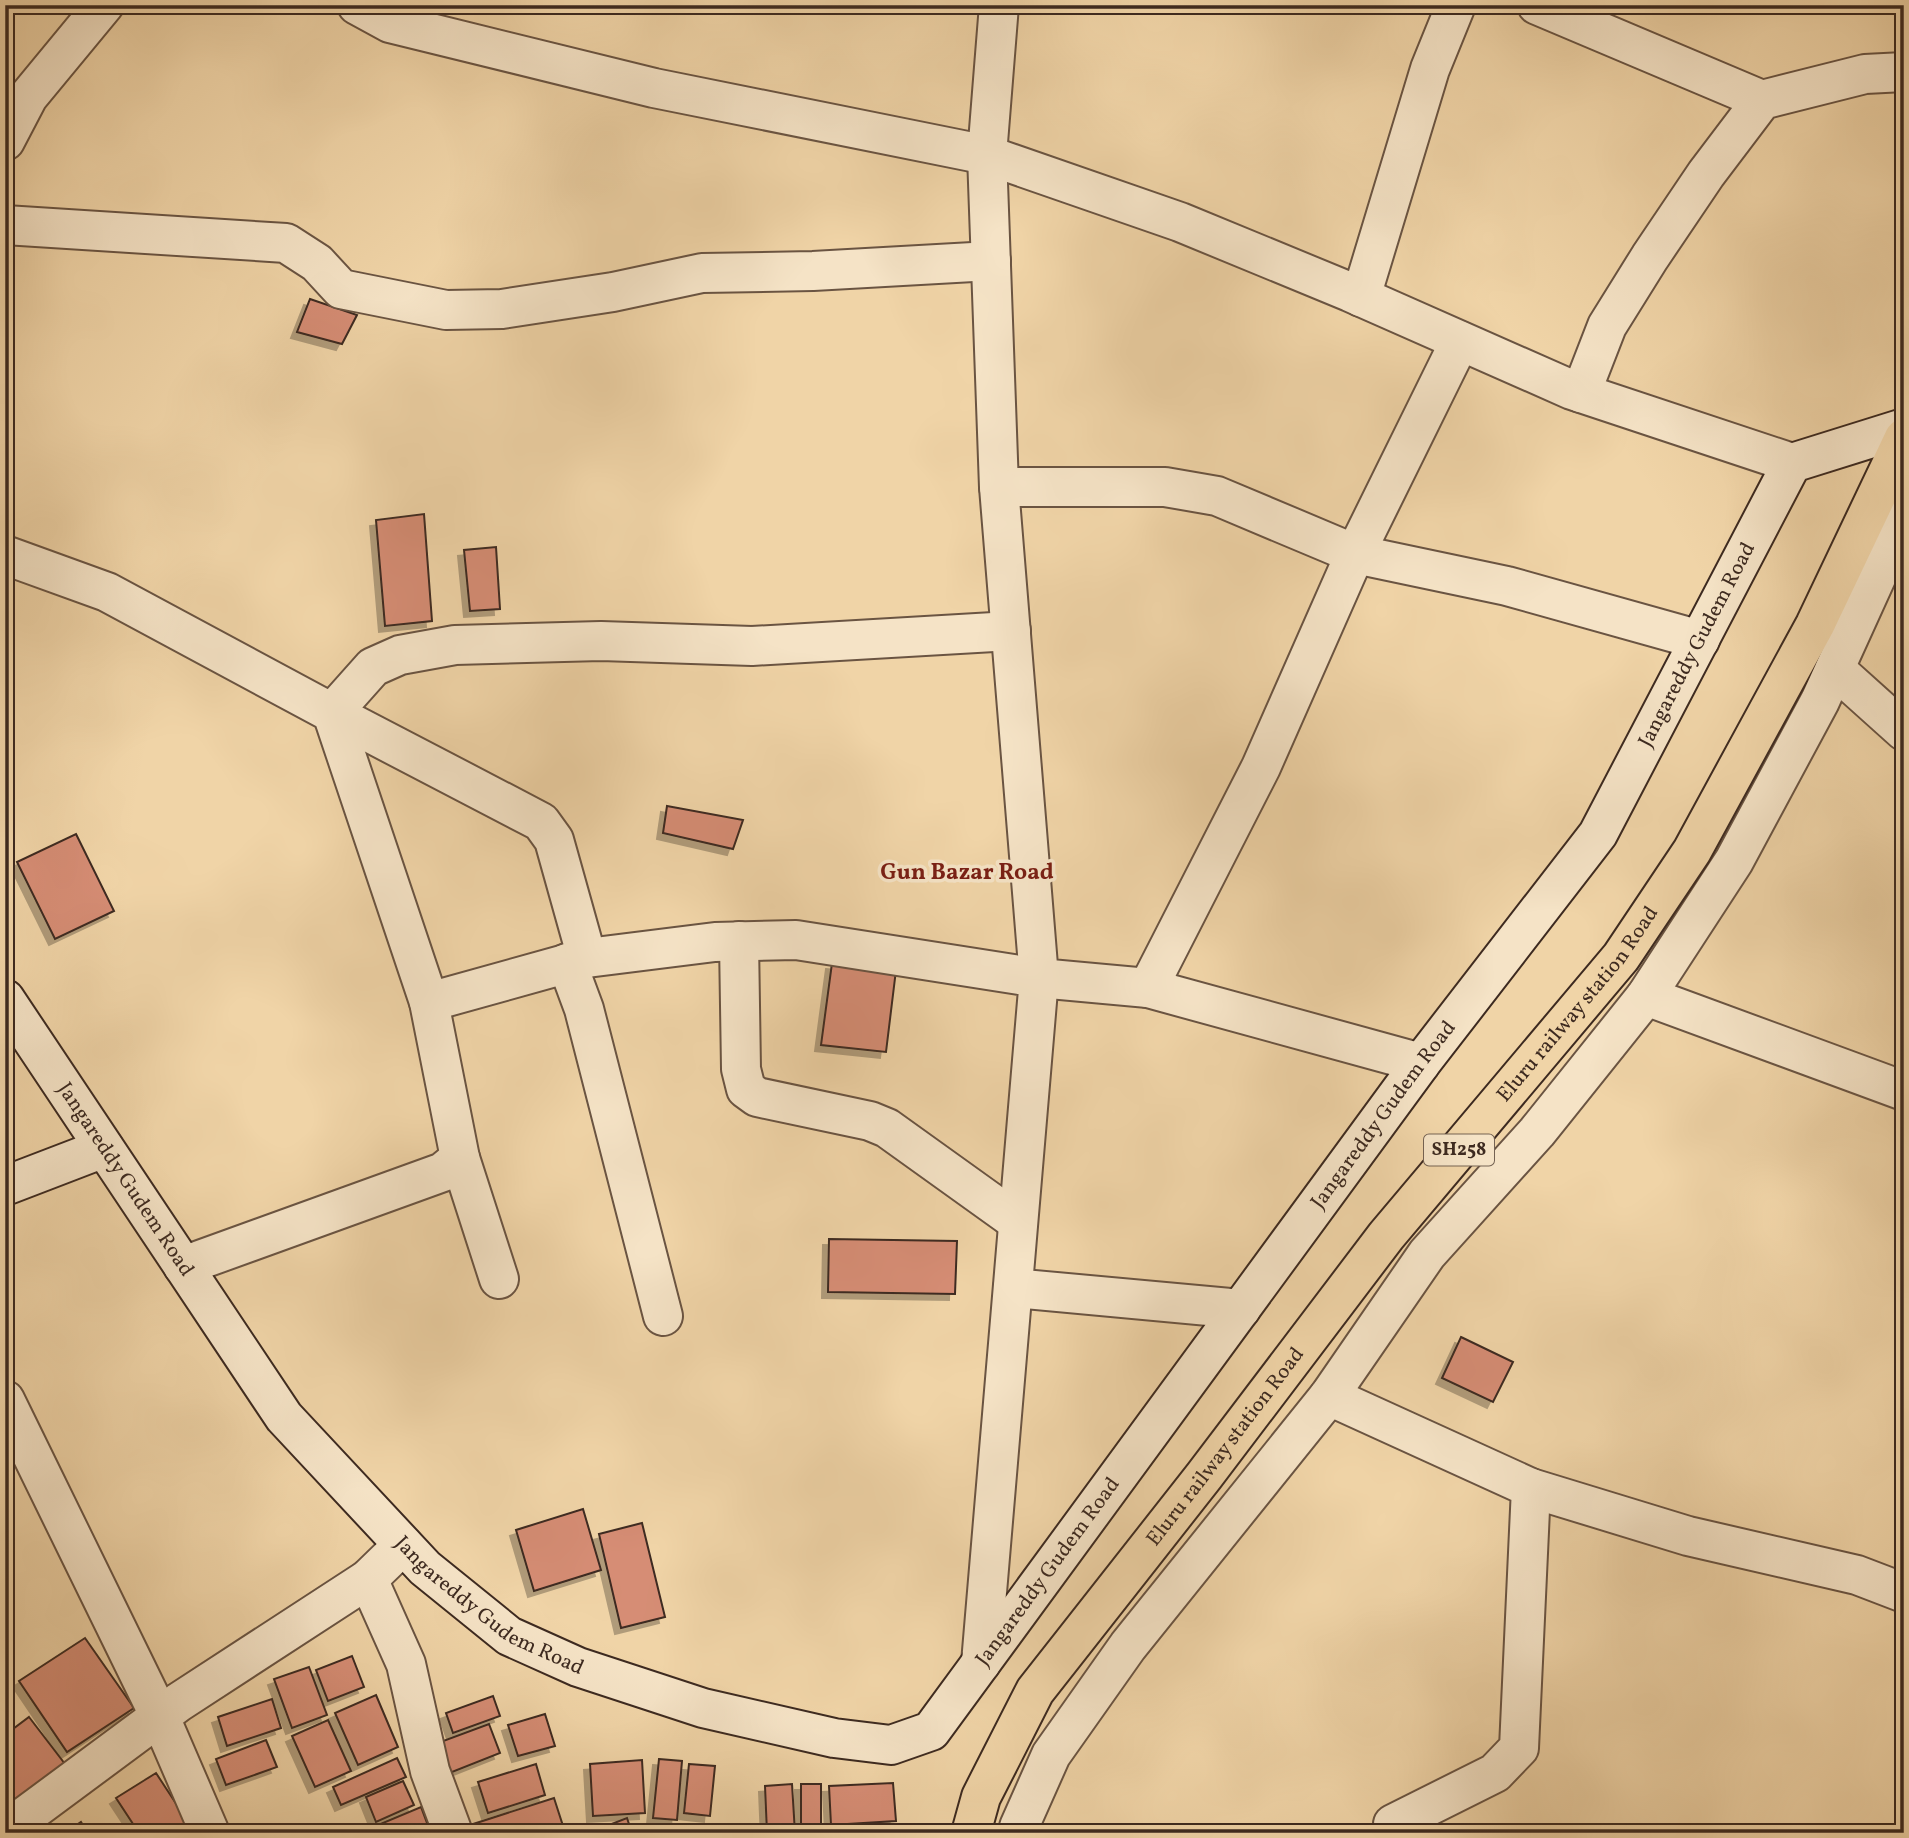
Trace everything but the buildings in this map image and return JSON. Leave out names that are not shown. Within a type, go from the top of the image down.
[{"type":"main road","name":"Eluru railway station Road","points":[[971,1833],[981,1797],[1035,1691],[1204,1476],[1386,1237],[1621,957],[1692,851],[1815,625],[1904,438]]},
{"type":"street","points":[[5,141],[28,97],[104,5]]},
{"type":"street","points":[[357,5],[390,23],[641,85],[987,155],[1180,222],[1581,393],[1792,463],[1904,428]]},
{"type":"street","points":[[981,1663],[1039,978],[999,487],[987,155],[999,5]]},
{"type":"street","points":[[1361,297],[1430,69],[1457,5]]},
{"type":"street","points":[[1536,5],[1762,100],[1865,74],[1904,72]]},
{"type":"street","points":[[1581,393],[1600,341],[1706,174],[1762,100]]},
{"type":"street","points":[[5,225],[286,243],[317,262],[341,289],[446,310],[502,309],[613,292],[702,273],[813,271],[991,261]]},
{"type":"street","points":[[1148,988],[1261,767],[1355,554],[1460,341]]},
{"type":"street","name":"Jangareddy Gudem Road","points":[[5,999],[284,1417],[425,1568],[509,1636],[578,1667],[703,1708],[834,1738],[891,1745],[932,1731],[1421,1063],[1598,834],[1792,463]]},
{"type":"street","points":[[999,487],[1165,487],[1217,496],[1355,554],[1507,586],[1700,640]]},
{"type":"street","points":[[1019,1827],[1051,1755],[1128,1646],[1329,1396],[1427,1254],[1537,1132],[1646,996],[1734,861],[1835,670],[1904,516]]},
{"type":"street","points":[[5,555],[107,592],[541,822],[554,840],[584,1009],[663,1316]]},
{"type":"street","points":[[332,713],[373,667],[401,655],[455,645],[601,641],[752,646],[1011,631]]},
{"type":"street","points":[[1835,670],[1904,731]]},
{"type":"street","points":[[332,713],[429,1002],[460,1158],[499,1279]]},
{"type":"street","points":[[429,1002],[577,961],[739,942],[796,940],[1039,978],[1148,988],[1421,1063]]},
{"type":"street","points":[[739,942],[741,1069],[746,1089],[757,1097],[870,1121],[887,1128],[1018,1222]]},
{"type":"street","points":[[1646,996],[1904,1091]]},
{"type":"street","points":[[5,1186],[104,1148]]},
{"type":"street","points":[[183,1266],[443,1172],[460,1158]]},
{"type":"street","points":[[1013,1288],[1241,1309]]},
{"type":"street","points":[[1329,1396],[1531,1488],[1688,1536],[1857,1575],[1904,1593]]},
{"type":"street","points":[[5,1400],[159,1717],[210,1833]]},
{"type":"street","points":[[1393,1824],[1494,1773],[1519,1748],[1531,1488]]},
{"type":"street","points":[[5,1831],[159,1717],[368,1579],[403,1545]]},
{"type":"street","points":[[368,1579],[406,1664],[430,1771],[453,1833]]},
{"type":"railway","points":[[1889,1833],[1904,1825]]},
{"type":"district","name":"Gun Bazar Road","points":[[967,873]]}]
